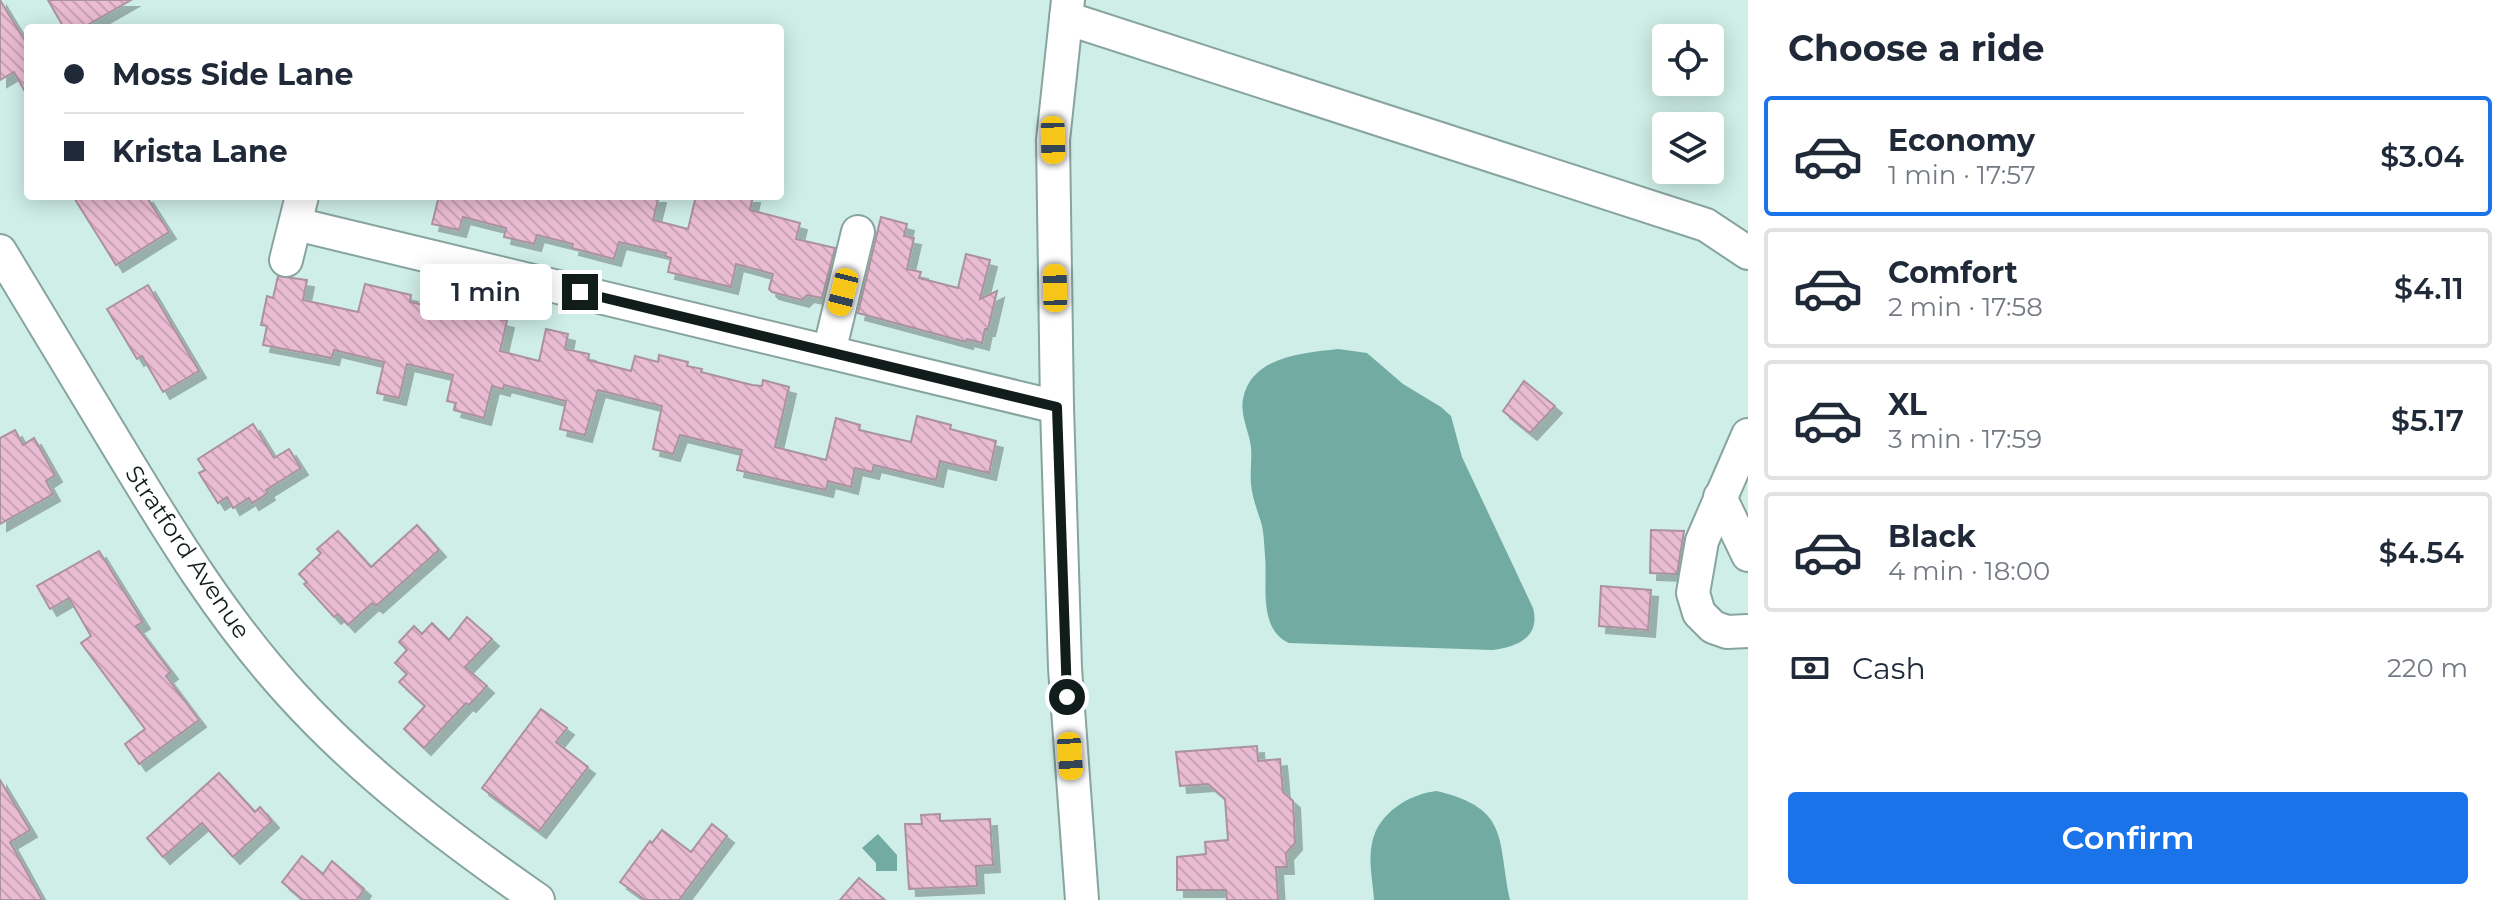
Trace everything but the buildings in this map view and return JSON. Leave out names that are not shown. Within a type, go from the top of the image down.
[{"type":"street","points":[[1082,900],[1065,668],[1057,407],[1053,140],[1067,9],[1706,225],[1748,253]]},
{"type":"street","points":[[286,260],[299,210],[829,352],[1057,407]]},
{"type":"street","points":[[829,352],[858,232]]},
{"type":"street","name":"Stratford Avenue","points":[[0,251],[172,536],[246,641],[292,695],[371,772],[451,838],[538,900]]},
{"type":"street","points":[[1748,435],[1702,541],[1693,593],[1699,613],[1713,627],[1727,632],[1748,631]]},
{"type":"street","points":[[1720,497],[1748,555]]},
{"type":"shaded area","points":[[1338,349],[1367,353],[1403,384],[1451,416],[1462,457],[1533,608],[1535,618],[1530,634],[1518,643],[1492,650],[1289,643],[1272,627],[1266,604],[1264,537],[1254,502],[1251,447],[1243,399],[1256,374],[1268,365],[1295,355]]},
{"type":"shaded area","points":[[1437,791],[1461,798],[1489,817],[1500,843],[1510,900],[1374,900],[1371,850],[1375,832],[1396,807],[1416,796]]},
{"type":"shaded area","points":[[878,834],[897,855],[897,871],[876,871],[876,863],[862,848]]},
{"type":"route","points":[[580,292],[1057,407],[1067,697]]}]
